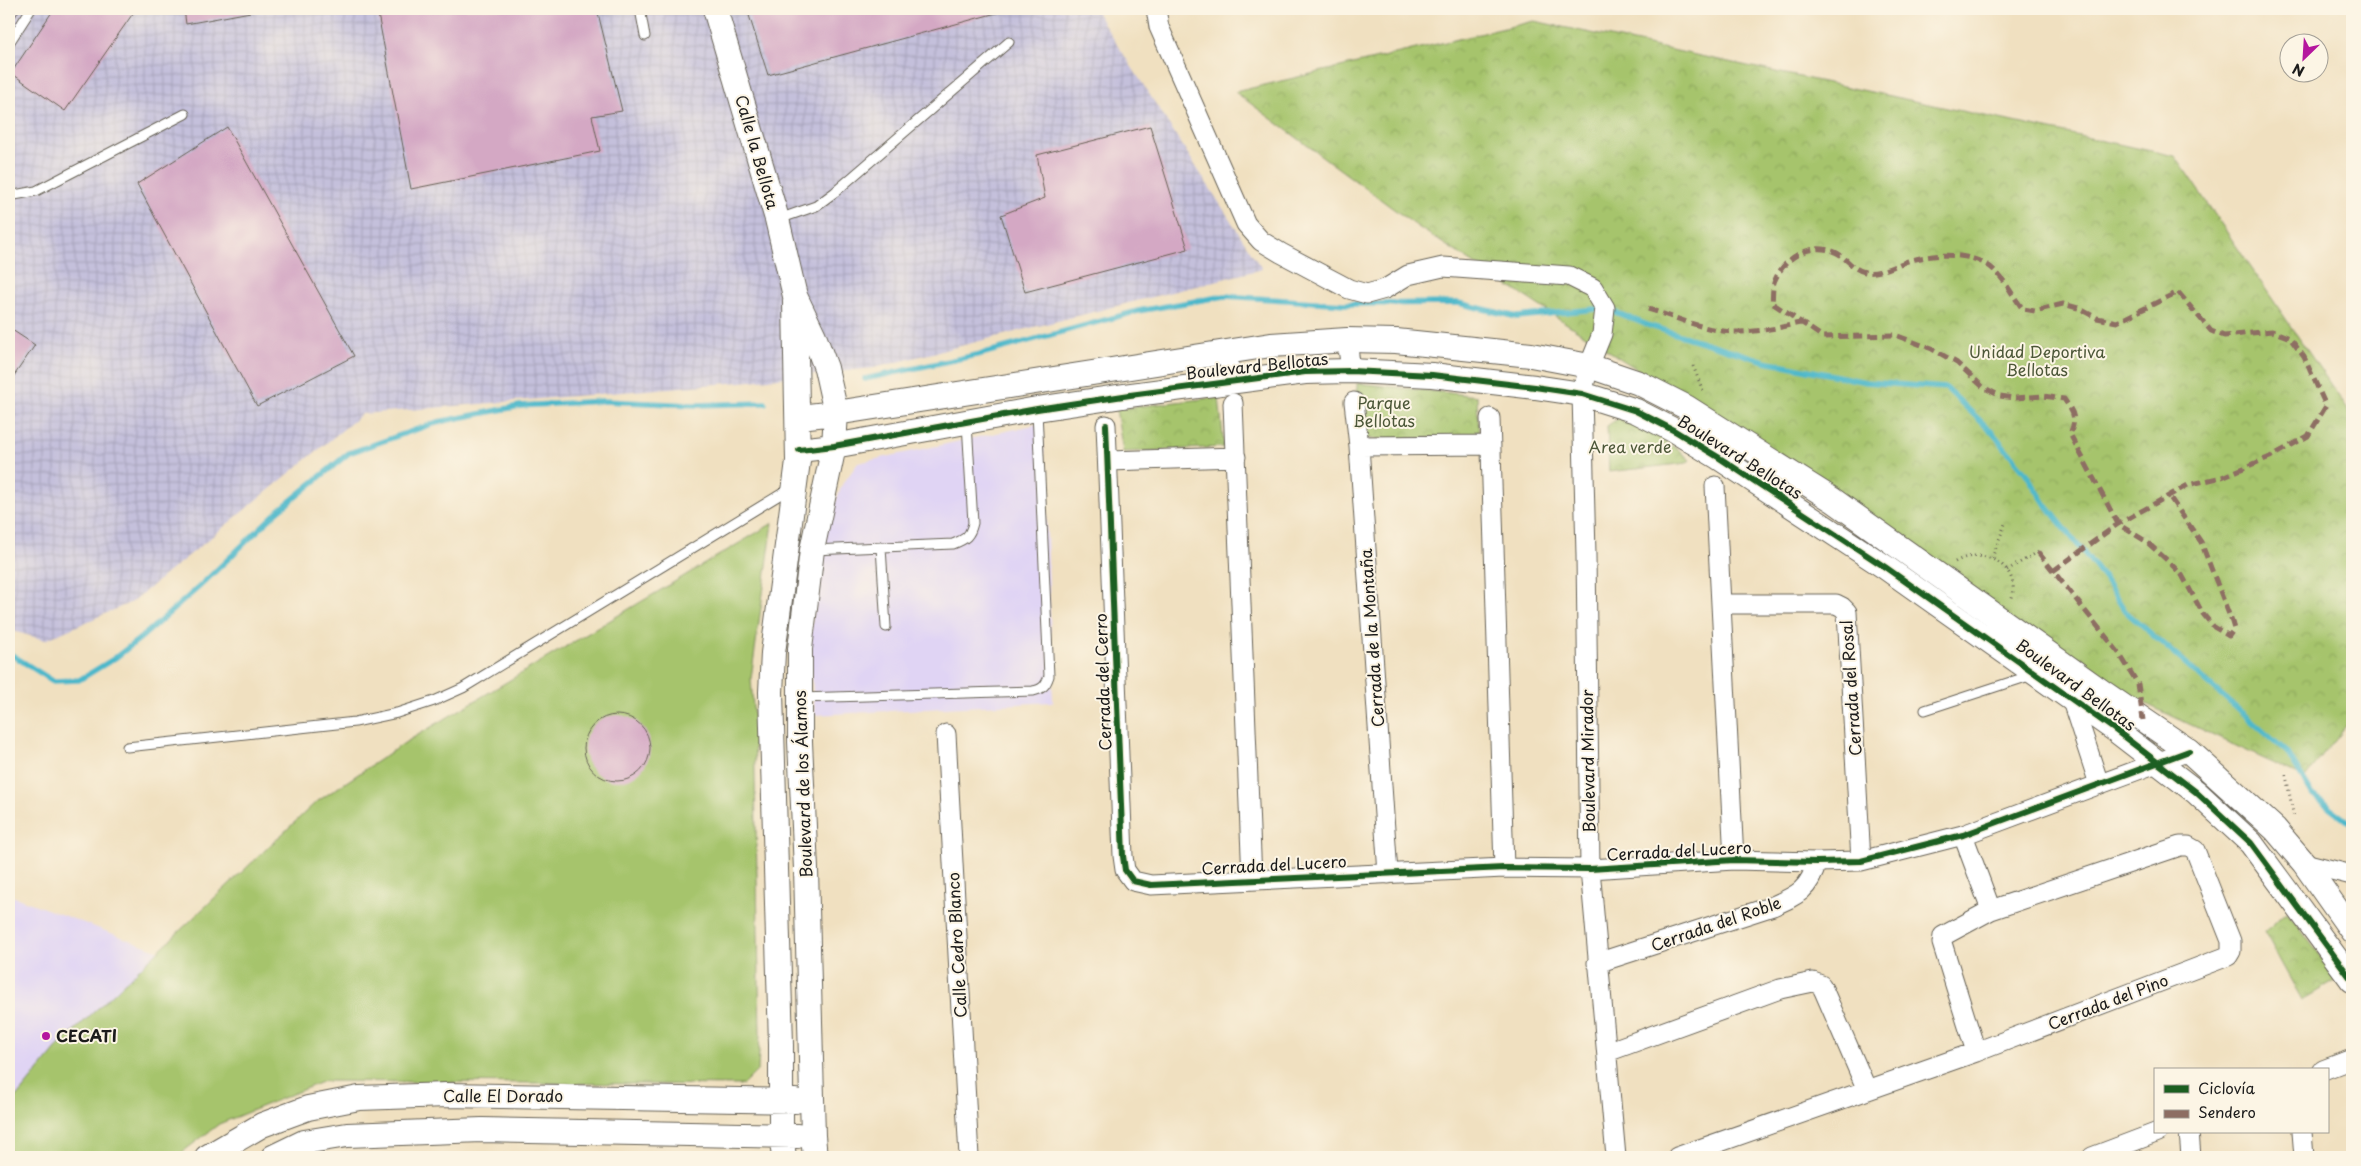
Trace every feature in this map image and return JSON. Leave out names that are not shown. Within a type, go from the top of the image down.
[{"type":"street","name":"Calle la Bellota","points":[[715,9],[777,219],[795,296],[826,368],[836,413]]},
{"type":"street","name":"Boulevard Mirador","points":[[1156,9],[1159,27],[1246,224],[1261,241],[1350,289],[1367,294],[1386,289],[1408,275],[1443,267],[1569,276],[1593,288],[1605,308],[1602,334],[1588,366],[1582,394],[1590,869],[1616,1157]]},
{"type":"street","name":"Calle la Bellota","points":[[795,296],[794,341],[799,418]]},
{"type":"street","name":"Boulevard Bellotas","points":[[799,418],[1271,344],[1347,340],[1456,346],[1531,355],[1588,366],[1640,383],[1686,407],[1833,500],[1899,545],[2101,691],[2189,751],[2245,800],[2288,844],[2351,927]]},
{"type":"street","points":[[1347,340],[1351,371]]},
{"type":"street","points":[[1227,352],[1233,392],[1252,880]]},
{"type":"street","name":"Boulevard Bellotas","points":[[799,450],[834,446],[1037,409],[1103,400],[1233,392],[1305,372],[1351,371],[1432,375],[1582,394],[1636,411],[1675,431],[1718,457],[1885,567],[2037,674],[2196,792],[2252,844],[2326,942],[2352,980]]},
{"type":"street","points":[[1099,372],[1103,400]]},
{"type":"street","name":"Cerrada de la Montaña","points":[[1354,402],[1359,446],[1388,874]]},
{"type":"street","name":"Boulevard de los Álamos","points":[[814,1147],[800,649],[812,550],[834,446],[836,413]]},
{"type":"street","name":"Boulevard de los Álamos","points":[[782,1146],[772,652],[795,485],[799,450],[799,418]]},
{"type":"street","points":[[1490,418],[1504,868]]},
{"type":"street","points":[[1106,424],[1109,461],[1236,458]]},
{"type":"street","points":[[1718,457],[1719,428]]},
{"type":"street","points":[[1359,446],[1491,446]]},
{"type":"street","name":"Cerrada del Cerro","points":[[1109,461],[1123,856],[1125,870],[1133,881],[1151,885]]},
{"type":"street","points":[[1715,486],[1734,860]]},
{"type":"street","points":[[1885,567],[1899,545]]},
{"type":"street","name":"Cerrada del Rosal","points":[[1722,604],[1836,604],[1847,612],[1861,860]]},
{"type":"street","points":[[2070,698],[2099,784]]},
{"type":"street","name":"Calle Cedro Blanco","points":[[946,734],[969,1157]]},
{"type":"street","name":"Cerrada del Lucero","points":[[1151,885],[1504,868],[1590,869],[1734,860],[1817,862],[1861,860],[1963,835],[2189,751]]},
{"type":"street","points":[[1963,835],[1992,910]]},
{"type":"street","name":"Cerrada del Pino","points":[[1677,1157],[1976,1052],[2228,956],[2232,947],[2195,850],[2185,845],[1992,910],[1944,935],[1942,939],[1976,1052]]},
{"type":"street","name":"Cerrada del Roble","points":[[1598,964],[1773,906],[1796,896],[1807,887],[1817,862]]},
{"type":"street","points":[[2304,863],[2352,875]]},
{"type":"street","points":[[2326,942],[2351,927]]},
{"type":"street","points":[[1608,1052],[1780,989],[1813,982],[1821,985],[1824,991],[1867,1090]]},
{"type":"street","points":[[2328,1068],[2352,1059]]},
{"type":"street","name":"Calle El Dorado","points":[[208,1157],[262,1124],[308,1108],[359,1098],[457,1095],[812,1102]]},
{"type":"street","points":[[273,1157],[304,1142],[347,1135],[482,1130],[814,1147]]},
{"type":"street","points":[[2092,1157],[2154,1134]]},
{"type":"street","points":[[2190,1134],[2191,1157]]},
{"type":"street","points":[[2302,1134],[2304,1157]]},
{"type":"lane","points":[[9,43],[31,9]]},
{"type":"lane","points":[[640,9],[645,36]]},
{"type":"lane","points":[[777,219],[816,206],[1009,42]]},
{"type":"lane","points":[[9,196],[36,191],[185,114]]},
{"type":"lane","points":[[800,698],[1033,691],[1041,689],[1047,684],[1049,676],[1037,409]]},
{"type":"lane","points":[[812,550],[953,544],[964,540],[970,533],[972,522],[966,422]]},
{"type":"lane","points":[[127,746],[355,722],[397,713],[434,700],[463,688],[795,485]]},
{"type":"lane","points":[[881,547],[886,627]]},
{"type":"lane","points":[[1925,710],[2037,674]]},
{"type":"path","points":[[1992,558],[2005,524]]},
{"type":"path","points":[[2007,570],[2038,552]]},
{"type":"path","points":[[1943,577],[1951,564],[1964,557],[1978,554],[1992,558],[2007,570],[2012,582],[2013,596],[2009,608],[2001,618]]},
{"type":"path","points":[[2286,775],[2295,824],[2288,844]]},
{"type":"shaded area","points":[[9,9],[1102,9],[1097,13],[1262,269],[874,368],[741,382],[362,414],[132,602],[45,640],[9,630]]},
{"type":"shaded area","points":[[1043,423],[1053,702],[815,715],[809,643],[826,528],[842,485],[858,463]]},
{"type":"shaded area","name":"CECATI","points":[[9,895],[159,951],[9,1122]]},
{"type":"green space","name":"Unidad Deportiva Bellotas","points":[[1534,21],[2175,156],[2352,416],[2352,718],[2305,778],[2101,683],[1835,498],[1418,227],[1235,92]]},
{"type":"green space","name":"Parque Bellotas","points":[[1357,383],[1477,396],[1479,437],[1358,439]]},
{"type":"green space","points":[[1219,397],[1224,447],[1123,452],[1116,409]]},
{"type":"green space","name":"Area verde","points":[[1620,417],[1657,436],[1690,460],[1687,463],[1609,472],[1607,426]]},
{"type":"green space","points":[[773,523],[751,678],[754,722],[760,1034],[758,1070],[743,1085],[324,1081],[219,1124],[176,1157],[9,1157],[9,1106],[61,1043],[315,803],[406,742]]},
{"type":"green space","points":[[2287,912],[2338,979],[2302,1000],[2264,932]]},
{"type":"building","points":[[9,9],[20,9],[9,26]]},
{"type":"building","points":[[54,9],[136,9],[65,111],[11,73]]},
{"type":"building","points":[[184,9],[261,9],[261,10],[186,24]]},
{"type":"building","points":[[377,9],[597,9],[622,111],[592,116],[600,151],[411,189]]},
{"type":"building","points":[[747,9],[1011,9],[768,75]]},
{"type":"building","points":[[1150,126],[1188,249],[1025,292],[1001,215],[1045,198],[1037,155]]},
{"type":"building","points":[[227,127],[354,356],[257,406],[137,184]]},
{"type":"building","points":[[9,328],[35,345],[9,383]]},
{"type":"building","points":[[610,715],[624,715],[636,720],[645,729],[650,741],[648,761],[641,772],[624,781],[610,781],[598,776],[589,767],[584,755],[584,741],[589,729],[598,720]]},
{"type":"waterway","points":[[865,379],[981,354],[1138,311],[1225,296],[1345,304],[1458,303],[1517,317],[1605,308],[1650,326],[1765,361],[1866,382],[1946,388],[1992,432],[2025,472],[2046,505],[2105,579],[2125,611],[2287,752],[2312,794],[2352,824]]},
{"type":"waterway","points":[[9,653],[53,681],[79,680],[115,658],[143,636],[199,587],[277,512],[349,453],[438,422],[520,406],[603,401],[695,405],[765,403]]},
{"type":"marked path","points":[[2053,571],[2118,524],[2188,485],[2222,477],[2270,457],[2308,436],[2326,406],[2304,357],[2290,338],[2272,331],[2224,336],[2211,331],[2178,292],[2117,322],[2097,318],[2078,308],[2063,304],[2035,311],[2023,309],[1996,272],[1987,265],[1977,260],[1953,255],[1916,259],[1870,273],[1857,269],[1841,255],[1828,250],[1809,250],[1793,258],[1780,271],[1775,280],[1772,303],[1823,337],[1895,335],[1932,349],[1957,363],[1983,387],[2000,396],[2014,398],[2044,396],[2064,399],[2074,419],[2070,434],[2118,524],[2147,542],[2182,575],[2203,614],[2214,627],[2229,636],[2234,629],[2232,622],[2201,542],[2169,496]]},
{"type":"marked path","points":[[1648,309],[1702,326],[1734,332],[1769,329],[1803,322]]},
{"type":"marked path","points":[[2038,552],[2119,653],[2138,684],[2143,720]]},
{"type":"cycle path","points":[[799,450],[834,446],[1037,409],[1305,372],[1351,371],[1432,375],[1535,387],[1582,394],[1636,411],[1675,431],[1718,457],[1885,567],[2114,729],[2196,792],[2251,843],[2352,980]]},
{"type":"cycle path","points":[[1106,425],[1123,856],[1125,870],[1133,881],[1151,885],[1504,868],[1590,869],[1734,860],[1861,861],[1963,835],[2189,751]]},
{"type":"place","name":"CECATI","points":[[46,1036]]}]
